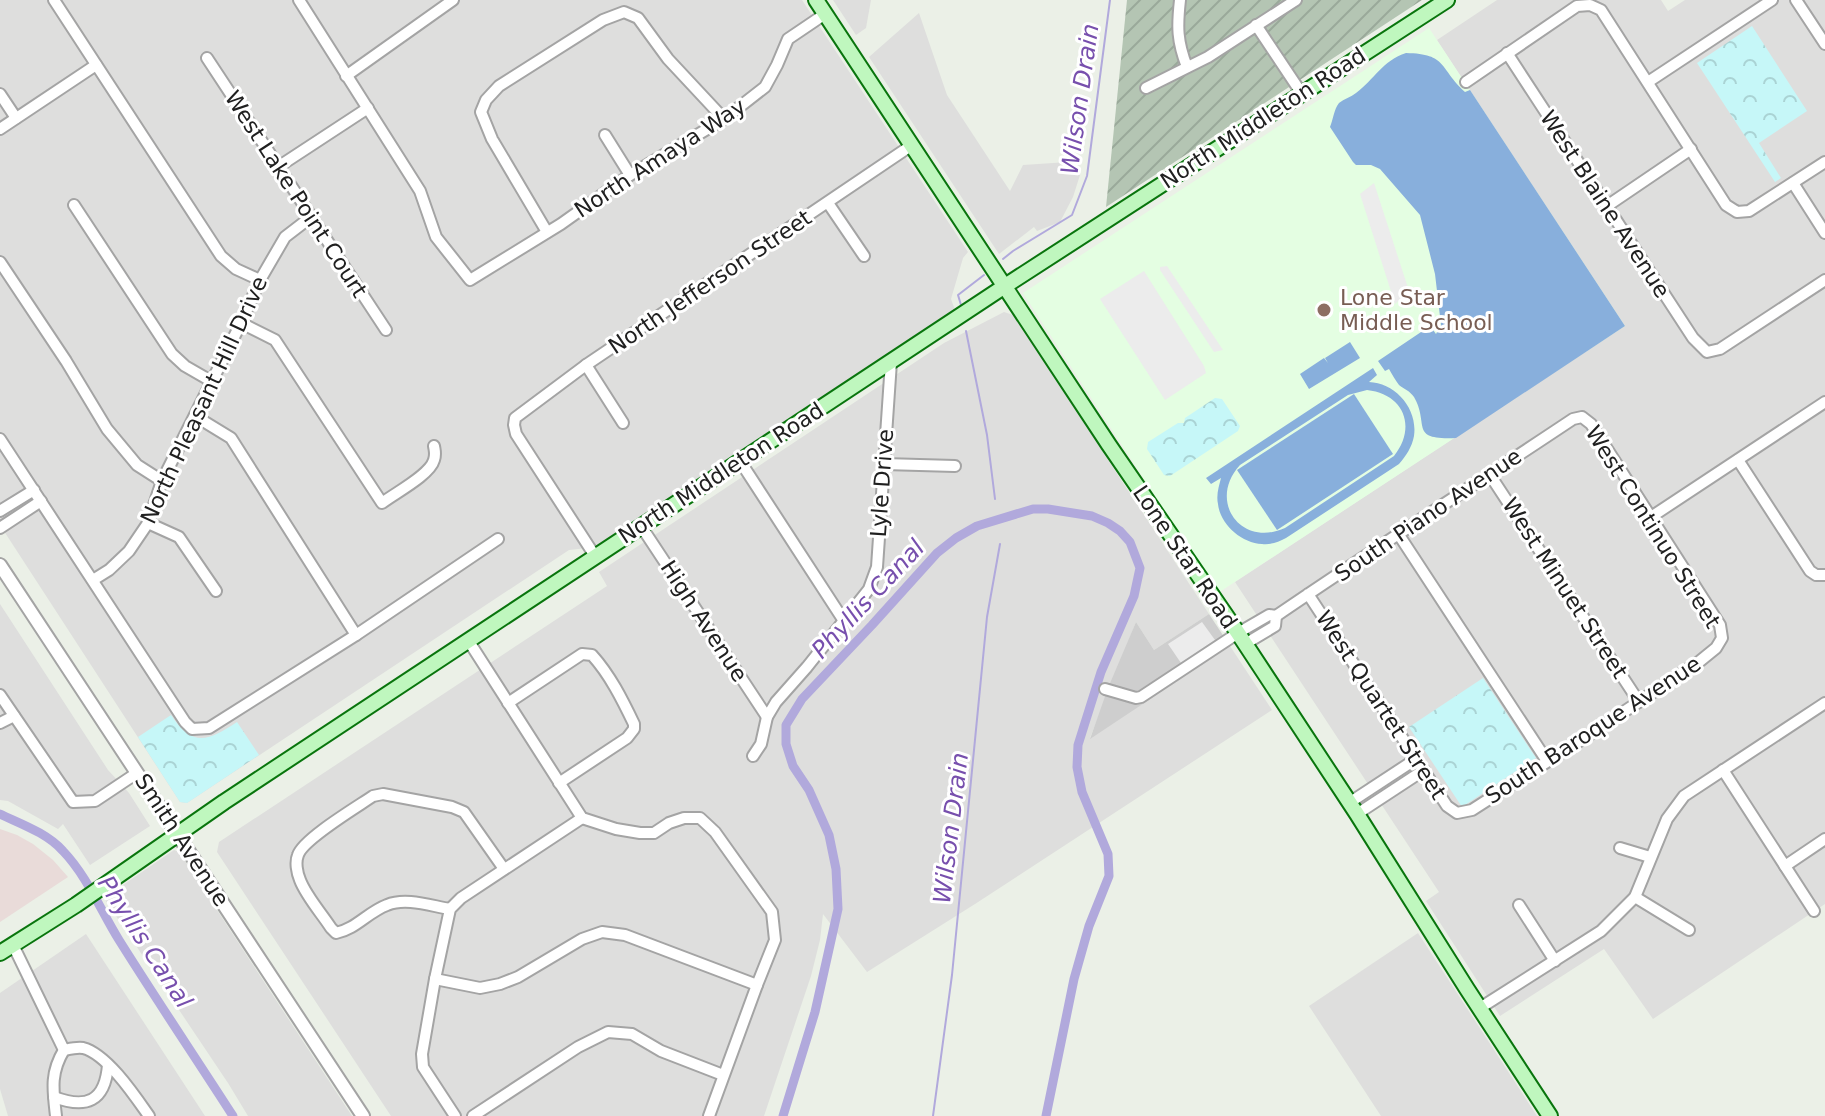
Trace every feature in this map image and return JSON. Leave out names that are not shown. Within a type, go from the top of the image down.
[{"type":"main road","name":"Lone Star Road","points":[[816,0],[1353,808],[1550,1116]]},
{"type":"main road","name":"North Middleton Road","points":[[6,949],[595,556],[1447,0]]},
{"type":"street","points":[[54,0],[221,256],[236,269],[260,280]]},
{"type":"street","points":[[278,167],[368,108],[299,0]]},
{"type":"street","points":[[346,76],[453,0]]},
{"type":"street","points":[[1180,0],[1178,37],[1187,67]]},
{"type":"street","points":[[1146,88],[1208,57],[1296,0]]},
{"type":"street","points":[[1648,82],[1772,0]]},
{"type":"street","points":[[1796,0],[1825,44]]},
{"type":"street","points":[[1466,82],[1577,6],[1590,5],[1601,10],[1726,205],[1737,212],[1749,211],[1825,162]]},
{"type":"street","points":[[547,232],[492,139],[481,112],[486,100],[499,86],[546,55],[603,20],[624,12],[638,18],[668,59],[724,119]]},
{"type":"street","name":"North Amaya Way","points":[[368,108],[420,191],[436,237],[470,280],[630,175],[724,119],[765,87],[788,39],[825,14]]},
{"type":"street","points":[[1256,25],[1302,94]]},
{"type":"street","name":"West Blaine Avenue","points":[[1507,53],[1693,338],[1707,352],[1720,349],[1825,280]]},
{"type":"street","name":"West Lake Point Court","points":[[207,58],[386,330]]},
{"type":"street","points":[[0,129],[96,65]]},
{"type":"street","points":[[0,94],[16,118]]},
{"type":"street","points":[[605,135],[630,175]]},
{"type":"street","name":"North Jefferson Street","points":[[595,556],[516,434],[515,418],[586,365],[912,145]]},
{"type":"street","points":[[1607,206],[1691,149]]},
{"type":"street","points":[[1793,183],[1825,233]]},
{"type":"street","points":[[828,203],[864,256]]},
{"type":"street","points":[[74,205],[172,354],[185,366],[211,381]]},
{"type":"street","name":"North Pleasant Hill Drive","points":[[93,580],[129,551],[148,523],[162,481],[260,280],[285,237],[311,217]]},
{"type":"street","points":[[0,262],[107,429],[137,465],[162,481]]},
{"type":"street","points":[[241,323],[275,340],[382,503],[427,472],[436,456],[434,446]]},
{"type":"street","name":"Lyle Drive","points":[[753,756],[761,744],[767,717],[776,702],[869,589],[877,567],[891,362]]},
{"type":"street","points":[[586,365],[623,423]]},
{"type":"street","points":[[1651,517],[1824,405]]},
{"type":"street","points":[[195,416],[231,438],[356,635]]},
{"type":"street","name":"South Piano Avenue","points":[[1105,689],[1141,697],[1241,638],[1269,615],[1276,616],[1573,419],[1582,417]]},
{"type":"street","name":"West Continuo Street","points":[[1582,417],[1591,424],[1720,625],[1722,638]]},
{"type":"street","points":[[0,439],[192,729],[209,728],[356,635],[498,539]]},
{"type":"street","points":[[1738,460],[1810,571],[1820,575]]},
{"type":"street","points":[[740,461],[844,621]]},
{"type":"street","points":[[884,464],[955,466]]},
{"type":"street","name":"West Minuet Street","points":[[1490,475],[1639,702]]},
{"type":"street","points":[[0,511],[34,490]]},
{"type":"street","points":[[0,528],[41,501]]},
{"type":"street","points":[[148,523],[179,537],[216,591]]},
{"type":"street","name":"High Avenue","points":[[641,526],[767,717]]},
{"type":"street","points":[[1399,535],[1547,761]]},
{"type":"street","name":"Smith Avenue","points":[[0,565],[363,1116]]},
{"type":"street","name":"West Quartet Street","points":[[1308,594],[1447,806],[1457,813]]},
{"type":"street","name":"South Baroque Avenue","points":[[1457,813],[1472,810],[1639,702],[1716,648],[1722,638]]},
{"type":"street","points":[[468,640],[582,818],[640,833],[654,833],[684,818],[700,818],[715,832],[772,912],[775,940],[709,1116]]},
{"type":"street","points":[[508,703],[582,654],[592,655],[604,669],[634,729],[627,738],[559,783]]},
{"type":"street","points":[[0,695],[73,802],[95,801],[137,773]]},
{"type":"street","points":[[1480,1008],[1601,931],[1635,897],[1667,819],[1684,796],[1825,703]]},
{"type":"street","points":[[0,723],[14,716]]},
{"type":"street","points":[[1353,808],[1416,759]]},
{"type":"street","points":[[1353,808],[1424,770]]},
{"type":"street","points":[[1723,770],[1814,911]]},
{"type":"street","points":[[450,909],[406,901],[394,902],[384,905],[347,931],[336,933],[300,881],[297,855],[302,846],[313,838],[373,796],[383,794],[464,812],[504,869]]},
{"type":"street","points":[[455,1116],[423,1067],[422,1054],[450,909],[461,898],[582,818]]},
{"type":"street","points":[[1785,866],[1825,839]]},
{"type":"street","points":[[1620,848],[1650,857]]},
{"type":"street","points":[[1635,897],[1689,930]]},
{"type":"street","points":[[1519,905],[1555,961]]},
{"type":"street","points":[[435,979],[480,988],[500,984],[539,966],[582,939],[602,932],[625,935],[757,985]]},
{"type":"street","points":[[6,949],[64,1050]]},
{"type":"street","points":[[473,1116],[578,1047],[608,1032],[632,1034],[661,1051],[723,1075]]},
{"type":"street","points":[[64,1050],[82,1048],[96,1055],[127,1085],[149,1116]]},
{"type":"street","points":[[56,1116],[53,1078],[55,1064],[64,1050]]},
{"type":"street","points":[[54,1097],[71,1103],[94,1098],[107,1080],[108,1065]]},
{"type":"shaded area","points":[[0,0],[802,0],[968,252],[963,258],[951,299],[956,313],[652,515],[631,523],[596,547],[569,550],[187,803],[180,802],[0,525]]},
{"type":"shaded area","points":[[833,0],[871,0],[866,28],[856,35]]},
{"type":"shaded area","points":[[1127,0],[1422,0],[1106,207]]},
{"type":"shaded area","points":[[1497,0],[1661,0],[1668,11],[1685,0],[1825,0],[1825,904],[1653,1019],[1604,949],[1500,1016],[1426,901],[1439,892],[1235,582],[1624,326],[1437,40]]},
{"type":"shaded area","points":[[919,13],[947,95],[1010,191],[1023,165],[1068,162],[1080,175],[1060,222],[1037,231],[1034,227],[999,254],[869,57]]},
{"type":"shaded area","name":"Lone Star Middle School","points":[[1429,28],[1625,326],[1218,593],[1023,293]]},
{"type":"shaded area","points":[[1406,53],[1436,59],[1465,92],[1470,90],[1625,326],[1456,438],[1441,438],[1426,433],[1414,397],[1378,361],[1430,326],[1436,334],[1441,325],[1435,274],[1420,215],[1380,169],[1371,165],[1356,165],[1330,127],[1339,103],[1362,88],[1391,60]]},
{"type":"shaded area","points":[[1374,183],[1409,291],[1395,304],[1360,194]]},
{"type":"shaded area","points":[[1167,266],[1223,350],[1214,352],[1160,270],[1160,267]]},
{"type":"shaded area","points":[[1144,271],[1206,373],[1165,400],[1100,299]]},
{"type":"shaded area","points":[[1004,312],[1013,315],[1209,614],[1154,650],[1136,622],[1090,738],[1230,646],[1272,710],[867,972],[823,914],[811,976],[764,1116],[391,1116],[217,852],[219,842],[607,586],[599,572],[944,343]]},
{"type":"shaded area","points":[[1350,342],[1360,358],[1309,389],[1300,374],[1324,358],[1328,363],[1325,358]]},
{"type":"shaded area","points":[[1373,368],[1377,375],[1369,382],[1379,383],[1396,392],[1412,416],[1413,440],[1399,464],[1274,543],[1254,543],[1233,531],[1220,511],[1217,497],[1221,478],[1211,484],[1206,478]],"holes":[[[1367,390],[1380,393],[1398,405],[1403,414],[1405,434],[1394,456],[1285,528],[1269,533],[1255,532],[1234,518],[1228,506],[1227,493],[1240,465],[1348,395]]]},
{"type":"shaded area","points":[[1354,394],[1393,454],[1277,530],[1237,470]]},
{"type":"shaded area","points":[[0,604],[108,770],[129,793],[150,826],[90,865],[63,824],[58,829],[8,801],[0,800]]},
{"type":"shaded area","points":[[1209,614],[1230,646],[1090,739],[1136,622],[1154,650]]},
{"type":"shaded area","points":[[1202,622],[1215,640],[1181,663],[1168,644]]},
{"type":"shaded area","points":[[0,829],[33,844],[68,877],[0,922]]},
{"type":"shaded area","points":[[174,850],[179,852],[352,1116],[248,1116],[104,898]]},
{"type":"shaded area","points":[[1418,933],[1537,1116],[1381,1116],[1309,1006]]},
{"type":"shaded area","points":[[86,934],[205,1116],[8,1116],[0,1089],[0,993]]},
{"type":"green space","points":[[1752,26],[1807,111],[1759,143],[1781,178],[1775,182],[1697,63]]},
{"type":"green space","points":[[1215,398],[1222,399],[1240,426],[1238,431],[1170,476],[1164,475],[1147,449],[1148,442],[1178,423],[1184,423],[1185,418]]},
{"type":"green space","points":[[1483,678],[1536,758],[1462,807],[1409,727]]},
{"type":"green space","points":[[171,715],[187,733],[201,738],[218,734],[237,722],[259,755],[187,803],[180,802],[138,737]]},
{"type":"waterway","name":"Wilson Drain","points":[[1003,259],[1072,215],[1087,176],[1110,0]]},
{"type":"waterway","name":"Wilson Drain","points":[[961,305],[958,295],[984,275]]},
{"type":"waterway","name":"Wilson Drain","points":[[966,331],[987,435],[995,499]]},
{"type":"waterway","name":"Phyllis Canal","points":[[783,1116],[815,1012],[838,909],[836,869],[829,835],[809,790],[793,766],[786,744],[786,725],[802,699],[937,553],[977,526],[1033,509],[1048,509],[1092,516],[1108,523],[1130,542],[1140,568],[1134,596],[1101,672],[1078,745],[1077,767],[1082,792],[1108,854],[1109,876],[1089,926],[1074,979],[1046,1116]]},
{"type":"waterway","name":"Wilson Drain","points":[[933,1116],[952,975],[987,617],[1000,544]]},
{"type":"waterway","name":"Phyllis Canal","points":[[0,814],[49,839],[72,861],[112,929],[233,1116]]},
{"type":"place","name":"Lone Star Middle School","points":[[1324,310]]}]
